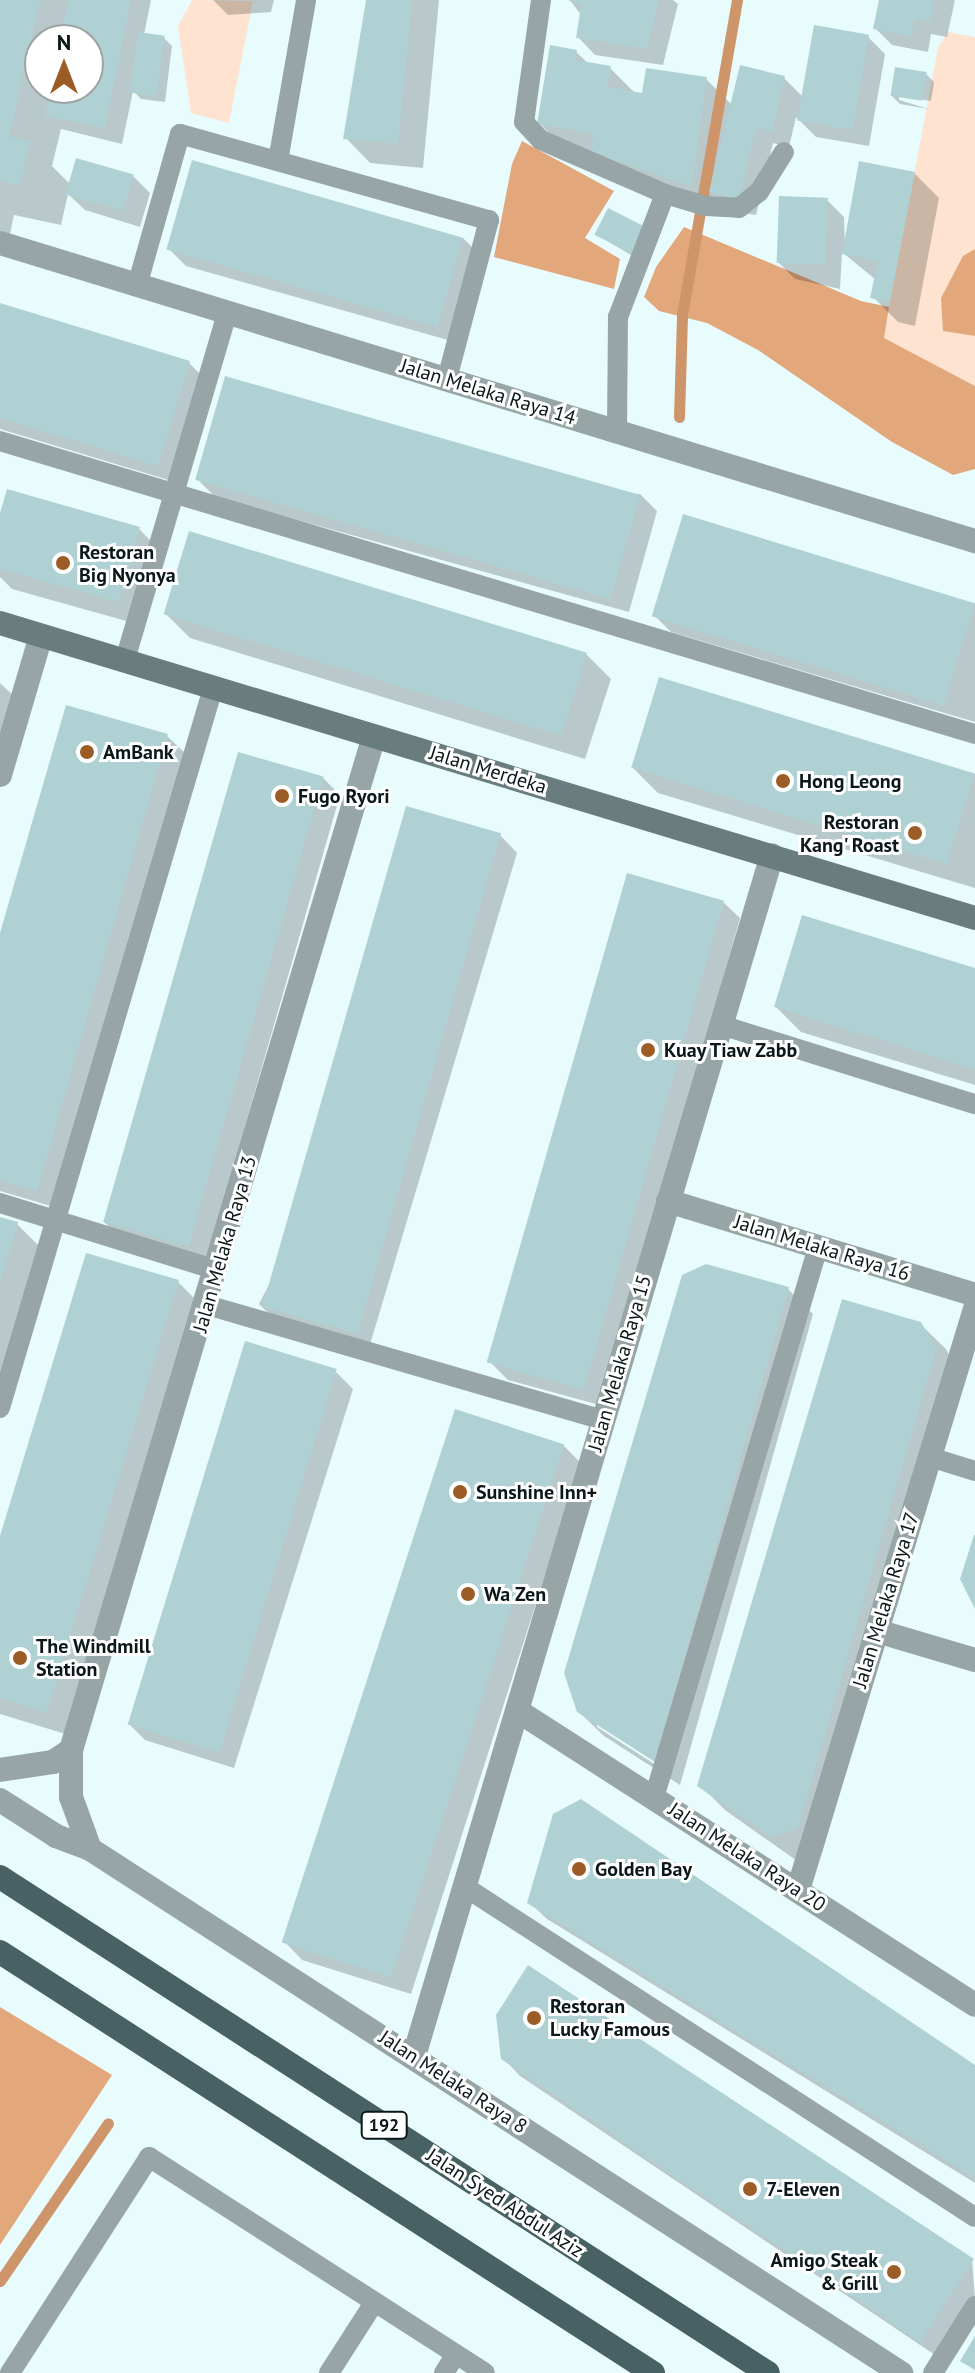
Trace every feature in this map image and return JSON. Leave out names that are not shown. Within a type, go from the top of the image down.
[{"type":"main road","name":"Jalan Merdeka","points":[[0,623],[975,918]]},
{"type":"main road","name":"Jalan Syed Abdul Aziz","points":[[0,1877],[768,2373]]},
{"type":"main road","points":[[0,1952],[653,2373]]},
{"type":"street","name":"Jalan Melaka Raya 14","points":[[0,243],[975,541]]},
{"type":"street","points":[[0,775],[41,636]]},
{"type":"street","name":"Jalan Melaka Raya 13","points":[[90,1849],[71,1797],[71,1750],[207,1305],[374,736]]},
{"type":"street","name":"Jalan Melaka Raya 15","points":[[414,2056],[772,855]]},
{"type":"street","name":"Jalan Melaka Raya 16","points":[[668,1201],[975,1295]]},
{"type":"street","name":"Jalan Melaka Raya 17","points":[[798,1890],[975,1309]]},
{"type":"street","points":[[877,1631],[975,1660]]},
{"type":"street","name":"Jalan Melaka Raya 20","points":[[518,1711],[975,2005]]},
{"type":"street","points":[[0,1770],[53,1762],[71,1750]]},
{"type":"street","name":"Jalan Melaka Raya 8","points":[[0,1800],[56,1836],[90,1849],[901,2373]]},
{"type":"lane","points":[[278,161],[306,0]]},
{"type":"lane","points":[[541,0],[524,122],[541,140],[665,194],[699,204],[739,208],[759,192],[784,152]]},
{"type":"lane","points":[[137,286],[180,134],[489,220],[447,379]]},
{"type":"lane","points":[[617,431],[618,317],[665,194]]},
{"type":"lane","points":[[125,660],[227,313]]},
{"type":"lane","points":[[0,441],[975,734]]},
{"type":"lane","points":[[0,1408],[213,688]]},
{"type":"lane","points":[[721,1025],[975,1104]]},
{"type":"lane","points":[[0,1203],[217,1270]]},
{"type":"lane","points":[[654,1798],[818,1247]]},
{"type":"lane","points":[[207,1305],[604,1420]]},
{"type":"lane","points":[[930,1457],[975,1471]]},
{"type":"lane","points":[[465,1887],[975,2217]]},
{"type":"lane","points":[[10,2373],[149,2157],[485,2373]]},
{"type":"lane","points":[[329,2373],[374,2303]]},
{"type":"lane","points":[[933,2373],[975,2306]]},
{"type":"lane","points":[[444,2373],[456,2354]]},
{"type":"shaded area","points":[[192,0],[253,1],[229,123],[191,113],[178,26]]},
{"type":"shaded area","points":[[948,32],[975,37],[975,249],[963,257],[943,330],[975,336],[975,386],[883,338],[938,48]]},
{"type":"shaded area","points":[[522,141],[614,191],[585,238],[620,259],[614,289],[494,257],[512,164]]},
{"type":"shaded area","points":[[684,227],[861,301],[889,307],[884,338],[975,386],[975,469],[953,475],[892,442],[758,350],[707,323],[659,311],[644,297],[656,267]]},
{"type":"shaded area","points":[[975,249],[975,336],[943,331],[941,298],[963,256]]},
{"type":"shaded area","points":[[0,2007],[112,2075],[0,2245]]},
{"type":"building","points":[[0,0],[40,0],[35,24],[24,24],[24,71],[9,137],[30,141],[20,185],[0,181]]},
{"type":"building","points":[[68,0],[131,0],[105,128],[45,116],[48,104],[104,104],[104,24],[63,24]]},
{"type":"building","points":[[366,0],[412,0],[398,144],[343,139]]},
{"type":"building","points":[[568,0],[659,0],[647,49],[576,38],[581,6]]},
{"type":"building","points":[[879,0],[934,0],[930,22],[915,19],[911,36],[873,29]]},
{"type":"building","points":[[814,25],[869,35],[852,130],[797,121]]},
{"type":"building","points":[[138,32],[165,36],[156,96],[130,92]]},
{"type":"building","points":[[550,45],[577,50],[576,60],[611,66],[607,87],[642,93],[646,68],[707,77],[692,186],[590,152],[594,134],[537,124]]},
{"type":"building","points":[[740,65],[785,76],[772,131],[756,127],[739,199],[709,192]]},
{"type":"building","points":[[895,67],[927,72],[922,101],[890,96]]},
{"type":"building","points":[[76,158],[134,175],[123,211],[66,195]]},
{"type":"building","points":[[192,160],[463,238],[437,327],[166,249]]},
{"type":"building","points":[[859,161],[915,172],[890,302],[870,298],[878,261],[842,254]]},
{"type":"building","points":[[779,196],[828,198],[826,265],[777,263]]},
{"type":"building","points":[[608,208],[645,227],[632,254],[594,235]]},
{"type":"building","points":[[0,303],[190,361],[158,466],[0,418]]},
{"type":"building","points":[[225,376],[640,495],[610,599],[195,480]]},
{"type":"building","points":[[7,489],[140,527],[119,602],[0,569],[0,513]]},
{"type":"building","points":[[683,514],[975,603],[943,705],[652,616]]},
{"type":"building","points":[[189,531],[587,653],[561,736],[164,614]]},
{"type":"building","points":[[659,677],[975,773],[947,864],[631,768]]},
{"type":"building","points":[[66,705],[168,734],[37,1191],[0,1180],[0,933]]},
{"type":"building","points":[[238,752],[324,777],[189,1247],[103,1222]]},
{"type":"building","points":[[406,806],[501,833],[358,1334],[262,1307]]},
{"type":"building","points":[[627,873],[724,901],[584,1390],[487,1362]]},
{"type":"building","points":[[802,915],[975,968],[975,1069],[774,1007]]},
{"type":"building","points":[[0,1217],[18,1222],[1,1280],[0,1280]]},
{"type":"building","points":[[86,1253],[179,1280],[47,1712],[0,1698],[0,1536]]},
{"type":"building","points":[[706,1264],[789,1287],[655,1762],[577,1712],[564,1673],[682,1275]]},
{"type":"building","points":[[842,1299],[921,1322],[936,1349],[798,1828],[771,1837],[697,1786]]},
{"type":"building","points":[[245,1341],[337,1369],[220,1753],[128,1724]]},
{"type":"building","points":[[455,1409],[564,1445],[391,1978],[282,1943]]},
{"type":"building","points":[[975,1535],[975,1609],[960,1579]]},
{"type":"building","points":[[581,1799],[975,2065],[975,2178],[527,1903],[553,1814]]},
{"type":"building","points":[[528,1965],[974,2259],[920,2342],[501,2059],[496,2015]]},
{"type":"building","points":[[975,2336],[975,2370],[960,2361]]},
{"type":"waterway","points":[[679,417],[682,315],[737,0]]},
{"type":"waterway","points":[[0,2281],[108,2123]]},
{"type":"place","name":"Restoran Big Nyonya","points":[[63,563]]},
{"type":"place","name":"AmBank","points":[[87,752]]},
{"type":"place","name":"Hong Leong","points":[[783,781]]},
{"type":"place","name":"Fugo Ryori","points":[[282,796]]},
{"type":"place","name":"Restoran Kang' Roast","points":[[915,833]]},
{"type":"place","name":"Kuay Tiaw Zabb","points":[[648,1050]]},
{"type":"place","name":"Sunshine Inn+","points":[[460,1492]]},
{"type":"place","name":"Wa Zen","points":[[468,1594]]},
{"type":"place","name":"The Windmill Station","points":[[20,1658]]},
{"type":"place","name":"Golden Bay","points":[[579,1869]]},
{"type":"place","name":"Restoran Lucky Famous","points":[[534,2018]]},
{"type":"place","name":"7-Eleven","points":[[750,2189]]},
{"type":"place","name":"Amigo Steak & Grill","points":[[894,2272]]}]
